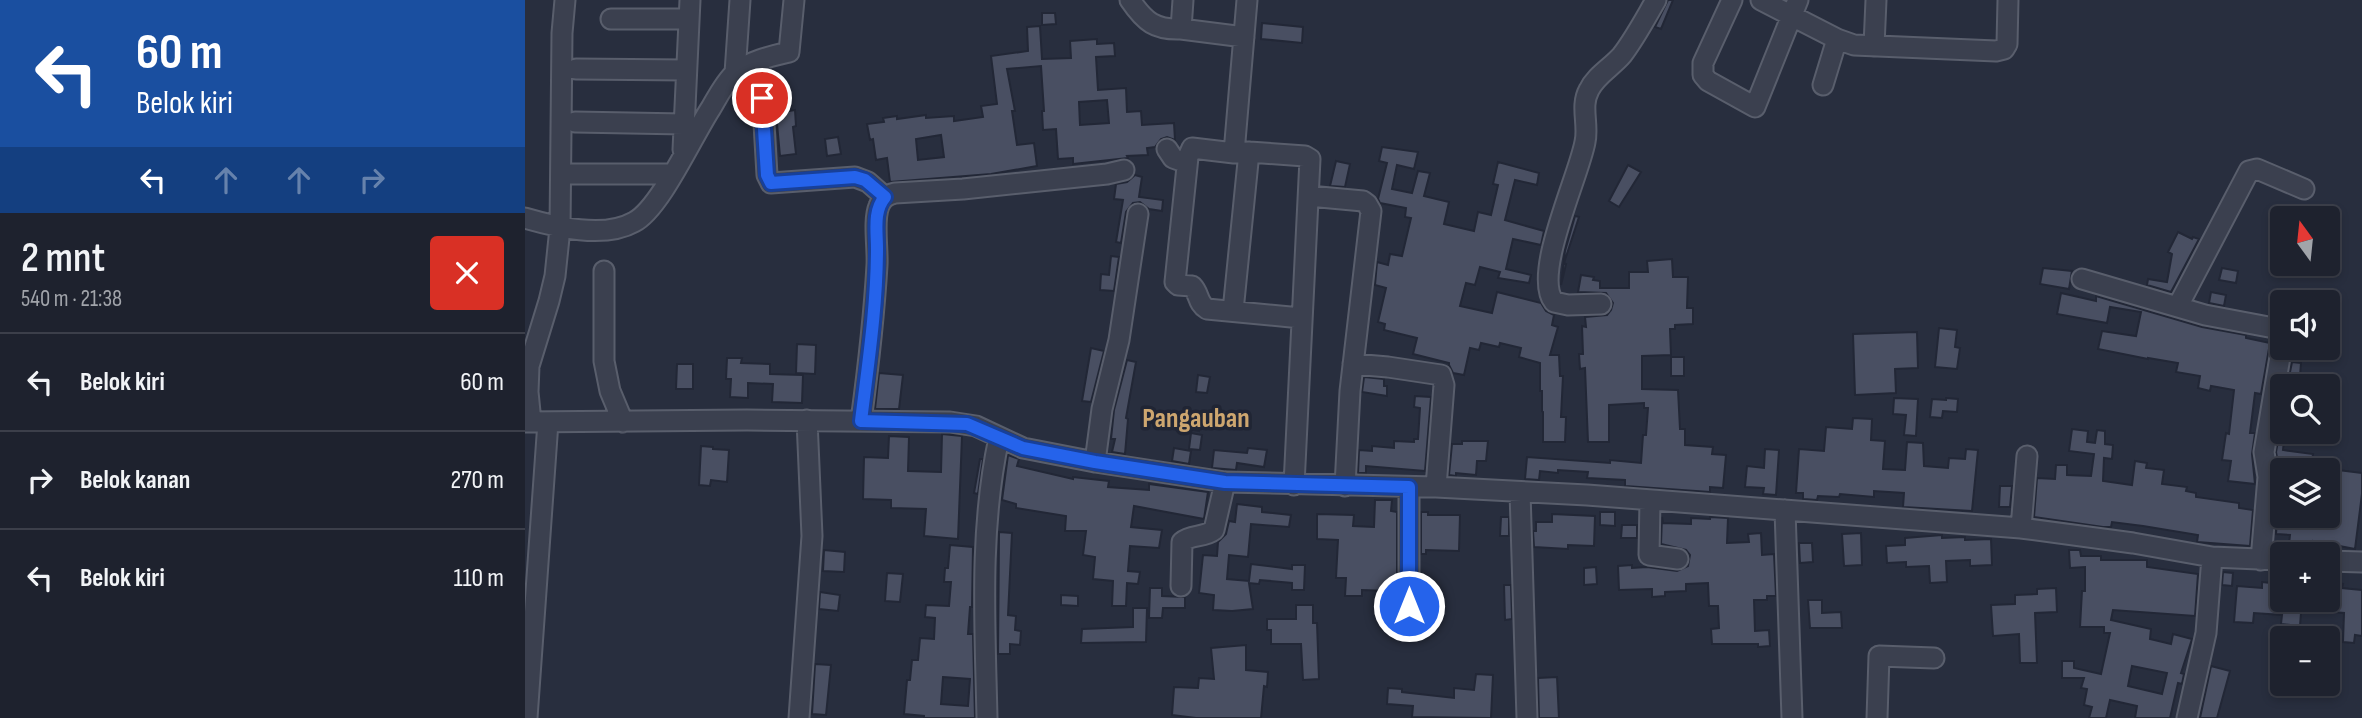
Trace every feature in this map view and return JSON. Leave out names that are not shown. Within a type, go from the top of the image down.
[{"type":"street","points":[[527,718],[535,422],[528,392],[529,366],[555,276],[560,229],[562,33],[565,0]]},
{"type":"street","points":[[735,73],[740,0]]},
{"type":"street","points":[[525,218],[560,229],[610,230],[635,222],[651,208],[702,120],[735,73],[745,66],[789,52],[795,0]]},
{"type":"street","points":[[1130,0],[1140,13],[1157,27],[1244,37]]},
{"type":"street","points":[[1181,29],[1183,0]]},
{"type":"street","points":[[1233,311],[1247,0]]},
{"type":"street","points":[[1601,304],[1568,305],[1554,302],[1548,291],[1549,272],[1566,200],[1581,163],[1586,139],[1587,93],[1597,78],[1621,57],[1656,0]]},
{"type":"street","points":[[1732,0],[1703,63],[1703,75],[1708,81],[1755,107],[1794,8]]},
{"type":"street","points":[[1761,0],[1794,8],[1837,39],[1854,45],[2000,51],[2006,48],[2008,0]]},
{"type":"street","points":[[1874,46],[1876,0]]},
{"type":"street","points":[[611,19],[689,9],[683,155]]},
{"type":"street","points":[[1823,85],[1837,39]]},
{"type":"street","points":[[576,69],[687,70]]},
{"type":"street","points":[[761,72],[769,181],[773,184],[855,177],[865,180],[885,197]]},
{"type":"street","points":[[575,122],[684,124]]},
{"type":"street","points":[[1294,485],[1311,163],[1309,157],[1195,147],[1190,150],[1174,280],[1178,285],[1192,286],[1199,301],[1207,309],[1301,318]]},
{"type":"street","points":[[1167,149],[1173,159],[1187,163]]},
{"type":"street","points":[[2178,306],[2249,171],[2257,169],[2304,188]]},
{"type":"street","points":[[861,421],[873,323],[877,211],[885,197],[895,193],[963,190],[1124,170]]},
{"type":"street","points":[[571,174],[672,174]]},
{"type":"street","points":[[1309,196],[1363,201],[1371,211],[1353,364],[1345,486]]},
{"type":"street","points":[[1095,462],[1102,409],[1119,340],[1138,214]]},
{"type":"street","points":[[604,271],[604,361],[610,391],[623,422]]},
{"type":"street","points":[[2082,279],[2206,315],[2270,327]]},
{"type":"street","points":[[2260,560],[2268,477],[2264,450],[2279,360]]},
{"type":"street","points":[[1353,364],[1436,374],[1442,377],[1444,385],[1436,487]]},
{"type":"street","points":[[535,422],[807,420],[967,424],[1023,448],[1225,482],[1436,487],[1785,510],[2021,528],[2213,557],[2270,560]]},
{"type":"street","points":[[799,718],[812,536],[807,420]]},
{"type":"street","points":[[987,718],[985,592],[992,470],[999,438]]},
{"type":"street","points":[[2021,528],[2027,456]]},
{"type":"street","points":[[1181,586],[1182,542],[1188,537],[1206,535],[1214,530],[1225,482]]},
{"type":"street","points":[[1409,487],[1409,606]]},
{"type":"street","points":[[1520,492],[1527,718]]},
{"type":"street","points":[[1650,500],[1649,555],[1678,559]]},
{"type":"street","points":[[1785,510],[1792,718]]},
{"type":"street","points":[[2187,718],[2206,633],[2213,557]]},
{"type":"street","points":[[2340,561],[2362,562]]},
{"type":"street","points":[[1877,718],[1879,656],[1934,658]]},
{"type":"building","points":[[1668,0],[1673,0],[1661,29],[1655,27]]},
{"type":"building","points":[[1042,13],[1055,13],[1056,24],[1042,25]]},
{"type":"building","points":[[1262,23],[1303,27],[1302,43],[1261,39]]},
{"type":"building","points":[[1040,26],[1042,59],[1071,58],[1070,41],[1097,39],[1097,44],[1114,43],[1115,56],[1096,57],[1098,90],[1126,88],[1127,112],[1141,111],[1142,125],[1174,123],[1175,140],[1167,137],[1161,139],[1155,147],[1147,148],[1148,155],[1073,164],[1073,158],[1058,159],[1056,129],[1043,130],[1041,66],[1007,69],[1015,111],[1012,111],[1017,145],[1034,143],[1037,166],[991,174],[890,182],[887,158],[876,160],[873,139],[870,140],[867,124],[884,122],[883,118],[897,116],[897,119],[926,115],[926,118],[954,116],[954,121],[983,117],[981,106],[997,104],[991,56],[1028,51],[1027,27]],"holes":[[[1107,100],[1109,123],[1080,125],[1079,102]],[[941,135],[944,157],[918,160],[916,139]]]},
{"type":"building","points":[[795,110],[796,126],[793,127],[796,154],[780,156],[776,113]]},
{"type":"building","points":[[838,137],[841,154],[827,156],[825,139]]},
{"type":"building","points":[[1382,147],[1418,152],[1414,169],[1397,165],[1392,189],[1412,193],[1418,171],[1430,173],[1424,196],[1449,202],[1444,224],[1474,231],[1478,212],[1491,215],[1498,185],[1493,184],[1498,162],[1539,173],[1537,185],[1515,180],[1505,220],[1544,231],[1541,245],[1513,239],[1506,269],[1531,275],[1529,283],[1498,278],[1500,272],[1480,267],[1475,285],[1466,283],[1460,306],[1492,313],[1497,292],[1541,303],[1546,311],[1554,315],[1552,325],[1558,327],[1550,355],[1559,355],[1560,376],[1563,376],[1561,417],[1566,417],[1565,442],[1543,442],[1540,363],[1519,357],[1521,348],[1500,343],[1499,347],[1481,343],[1479,350],[1470,348],[1464,375],[1453,373],[1449,363],[1413,354],[1417,338],[1384,330],[1385,324],[1378,322],[1386,288],[1375,285],[1377,262],[1388,265],[1390,254],[1402,256],[1411,218],[1405,217],[1406,208],[1380,203],[1378,199],[1387,163],[1379,161]]},
{"type":"building","points":[[1336,161],[1350,164],[1345,187],[1330,186]]},
{"type":"building","points":[[1628,165],[1641,172],[1619,207],[1609,201]]},
{"type":"building","points":[[1135,175],[1142,177],[1139,197],[1163,200],[1162,211],[1149,209],[1140,202],[1133,203],[1126,212],[1121,243],[1116,242],[1123,200],[1114,199],[1116,184],[1127,182]]},
{"type":"building","points":[[1575,216],[1579,217],[1564,263],[1566,264],[1561,285],[1565,251]]},
{"type":"building","points":[[2178,232],[2192,239],[2199,239],[2171,292],[2147,285],[2148,279],[2167,282],[2172,254],[2168,252]]},
{"type":"building","points":[[1111,256],[1119,257],[1114,291],[1100,290],[1101,274],[1109,275]]},
{"type":"building","points":[[1672,259],[1673,277],[1688,277],[1687,308],[1693,308],[1693,324],[1675,325],[1675,329],[1670,329],[1671,355],[1642,356],[1642,389],[1678,390],[1680,429],[1685,429],[1685,445],[1713,447],[1712,454],[1726,455],[1723,488],[1710,487],[1710,492],[1625,486],[1625,480],[1587,478],[1588,472],[1558,470],[1558,473],[1540,471],[1539,480],[1525,479],[1527,457],[1641,463],[1648,408],[1644,408],[1644,403],[1609,405],[1609,442],[1588,442],[1585,368],[1580,369],[1579,354],[1583,354],[1582,326],[1586,327],[1585,317],[1607,315],[1613,303],[1606,293],[1578,292],[1581,275],[1600,281],[1600,288],[1629,288],[1629,272],[1648,272],[1647,261]]},
{"type":"building","points":[[2043,268],[2072,271],[2069,289],[2040,284]]},
{"type":"building","points":[[2222,268],[2238,271],[2236,283],[2219,280]]},
{"type":"building","points":[[2211,292],[2226,295],[2224,306],[2209,303]]},
{"type":"building","points":[[2061,293],[2096,301],[2096,296],[2202,327],[2246,335],[2246,338],[2270,343],[2261,394],[2255,393],[2250,433],[2255,433],[2252,454],[2255,484],[2228,481],[2231,461],[2222,460],[2226,433],[2229,434],[2234,390],[2211,386],[2210,391],[2198,388],[2200,376],[2176,372],[2178,363],[2098,349],[2102,331],[2136,336],[2141,312],[2110,307],[2107,323],[2057,314]]},
{"type":"building","points":[[1939,328],[1957,330],[1955,347],[1960,348],[1957,369],[1935,367]]},
{"type":"building","points":[[1917,332],[1918,368],[1895,369],[1896,393],[1855,395],[1853,334]]},
{"type":"building","points":[[797,344],[816,345],[815,374],[796,373]]},
{"type":"building","points":[[1091,348],[1104,351],[1091,402],[1082,401]]},
{"type":"building","points":[[1671,357],[1684,357],[1684,376],[1671,376]]},
{"type":"building","points":[[727,358],[742,358],[741,363],[770,364],[770,374],[803,375],[802,403],[772,402],[773,384],[748,383],[748,398],[730,397],[731,379],[726,379]]},
{"type":"building","points":[[1127,360],[1136,362],[1126,418],[1125,454],[1112,452],[1115,439],[1111,439],[1114,410]]},
{"type":"building","points":[[2292,362],[2301,363],[2300,374],[2290,374]]},
{"type":"building","points":[[677,364],[693,364],[693,389],[676,389]]},
{"type":"building","points":[[879,373],[903,375],[899,409],[875,409]]},
{"type":"building","points":[[1198,375],[1210,377],[1207,393],[1196,392]]},
{"type":"building","points":[[1364,377],[1384,379],[1387,396],[1362,392]]},
{"type":"building","points":[[1415,396],[1431,397],[1425,471],[1366,466],[1366,473],[1358,473],[1359,450],[1372,451],[1372,446],[1394,448],[1394,441],[1414,442],[1414,439],[1418,439],[1420,408],[1414,407]]},
{"type":"building","points":[[1894,398],[1918,399],[1916,436],[1904,435],[1906,415],[1893,414]]},
{"type":"building","points":[[1932,399],[1958,399],[1957,412],[1943,411],[1942,418],[1930,417]]},
{"type":"building","points":[[1190,414],[1202,415],[1199,431],[1188,429]]},
{"type":"building","points":[[1853,418],[1872,419],[1871,440],[1885,441],[1883,469],[1905,470],[1907,442],[1923,443],[1924,466],[1948,468],[1949,458],[1965,459],[1966,449],[1978,450],[1972,511],[1903,507],[1904,493],[1874,491],[1874,497],[1840,494],[1839,497],[1818,496],[1817,500],[1803,499],[1803,493],[1796,493],[1799,449],[1824,451],[1826,427],[1852,429]]},
{"type":"building","points":[[2072,429],[2088,431],[2087,442],[2095,443],[2097,430],[2105,431],[2105,444],[2113,445],[2112,459],[2104,458],[2103,481],[2132,485],[2135,461],[2147,463],[2146,468],[2164,470],[2162,484],[2187,487],[2186,491],[2196,493],[2196,497],[2239,503],[2239,508],[2253,510],[2250,546],[2197,542],[2198,535],[2143,526],[2112,522],[2111,527],[2103,527],[2034,517],[2037,478],[2055,479],[2056,465],[2067,465],[2067,475],[2091,476],[2094,454],[2069,451]]},
{"type":"building","points":[[1191,433],[1202,435],[1200,450],[1189,449]]},
{"type":"building","points":[[942,434],[962,436],[958,539],[924,536],[926,509],[891,508],[891,500],[863,499],[864,457],[888,458],[889,436],[909,437],[908,471],[941,472]]},
{"type":"building","points":[[1462,441],[1488,441],[1486,461],[1477,461],[1476,475],[1449,475],[1452,444],[1462,444]]},
{"type":"building","points":[[2277,444],[2284,444],[2283,450],[2313,454],[2312,458],[2277,458]]},
{"type":"building","points":[[701,446],[729,450],[727,482],[711,480],[710,486],[699,485]]},
{"type":"building","points":[[1174,448],[1191,451],[1189,464],[1172,461]]},
{"type":"building","points":[[1248,448],[1267,450],[1264,467],[1237,463],[1236,470],[1212,468],[1214,450],[1247,453]]},
{"type":"building","points":[[1765,449],[1779,450],[1776,495],[1763,494],[1764,488],[1745,487],[1747,466],[1764,468]]},
{"type":"building","points":[[1008,455],[1019,459],[1017,466],[1073,479],[1109,481],[1108,487],[1149,490],[1149,484],[1208,492],[1204,519],[1134,506],[1131,527],[1162,530],[1159,548],[1130,546],[1128,571],[1140,572],[1138,584],[1127,583],[1126,606],[1112,606],[1113,581],[1093,579],[1095,557],[1083,555],[1086,531],[1065,531],[1066,516],[1016,508],[1016,504],[1002,500]]},
{"type":"building","points":[[980,459],[983,459],[978,494],[974,493]]},
{"type":"building","points":[[2340,470],[2362,473],[2355,549],[2340,546],[2340,542],[2289,542],[2290,535],[2276,534],[2276,528],[2340,528]]},
{"type":"building","points":[[2000,486],[2012,486],[2010,507],[1999,507]]},
{"type":"building","points":[[1375,500],[1392,500],[1391,511],[1397,512],[1397,606],[1402,616],[1389,616],[1390,591],[1362,590],[1362,596],[1345,596],[1346,578],[1336,578],[1338,540],[1317,539],[1317,514],[1354,515],[1353,526],[1374,527]]},
{"type":"building","points":[[1237,504],[1262,507],[1262,512],[1291,515],[1289,527],[1251,524],[1248,557],[1229,555],[1227,579],[1249,581],[1251,564],[1292,569],[1292,565],[1305,565],[1304,590],[1292,590],[1292,583],[1260,580],[1259,584],[1249,583],[1253,609],[1232,611],[1213,610],[1214,595],[1199,593],[1203,555],[1217,556],[1218,542],[1226,534],[1229,521],[1235,522]]},
{"type":"building","points":[[1421,512],[1428,512],[1428,515],[1460,515],[1459,551],[1426,550],[1426,554],[1421,554]]},
{"type":"building","points":[[1600,512],[1615,512],[1615,526],[1600,525]]},
{"type":"building","points":[[1552,514],[1595,516],[1594,546],[1568,545],[1568,549],[1534,547],[1533,531],[1536,531],[1536,522],[1552,522]]},
{"type":"building","points":[[1501,517],[1509,517],[1509,536],[1500,536]]},
{"type":"building","points":[[1662,517],[1663,523],[1691,524],[1691,518],[1728,518],[1727,543],[1749,542],[1748,534],[1761,533],[1762,555],[1774,554],[1776,596],[1767,596],[1767,600],[1754,600],[1755,631],[1769,630],[1770,646],[1712,644],[1711,629],[1719,628],[1718,606],[1709,606],[1708,583],[1686,584],[1686,591],[1665,592],[1665,596],[1652,597],[1652,589],[1619,590],[1618,566],[1632,565],[1632,568],[1677,571],[1688,566],[1690,555],[1686,550],[1661,544]]},
{"type":"building","points":[[1622,525],[1637,525],[1637,538],[1621,538]]},
{"type":"building","points":[[999,532],[1012,533],[1008,615],[1016,616],[1015,630],[1021,631],[1020,645],[1010,644],[1010,654],[998,654]]},
{"type":"building","points":[[1861,533],[1862,565],[1844,566],[1842,534]]},
{"type":"building","points":[[1942,535],[1942,538],[1965,537],[1965,540],[1991,539],[1992,565],[1970,566],[1970,560],[1946,561],[1947,582],[1930,583],[1929,566],[1906,567],[1906,562],[1887,563],[1886,546],[1905,545],[1905,538]]},
{"type":"building","points":[[1799,543],[1812,543],[1813,562],[1800,563]]},
{"type":"building","points":[[950,545],[973,547],[972,607],[968,634],[973,634],[975,718],[924,718],[904,714],[907,680],[910,680],[912,660],[918,660],[920,638],[934,639],[935,618],[925,617],[926,605],[949,606],[951,582],[944,582],[945,568],[948,568]],"holes":[[[943,677],[970,679],[968,706],[941,704]]]},
{"type":"building","points":[[824,550],[845,552],[844,572],[823,571]]},
{"type":"building","points":[[2069,550],[2080,550],[2081,556],[2101,556],[2101,560],[2147,560],[2147,567],[2198,574],[2195,616],[2113,610],[2111,620],[2151,629],[2150,639],[2171,644],[2173,634],[2192,639],[2181,673],[2184,674],[2182,684],[2178,683],[2170,718],[2135,718],[2137,706],[2110,700],[2106,718],[2089,718],[2092,707],[2084,705],[2087,689],[2081,688],[2084,678],[2062,678],[2062,661],[2074,661],[2074,668],[2101,674],[2110,633],[2104,633],[2104,627],[2080,627],[2085,567],[2070,568]],"holes":[[[2132,666],[2167,673],[2162,694],[2128,686]]]},
{"type":"building","points":[[1596,567],[1597,584],[1584,585],[1584,568]]},
{"type":"building","points":[[2223,572],[2233,573],[2232,586],[2222,585]]},
{"type":"building","points":[[887,573],[903,574],[900,602],[885,601]]},
{"type":"building","points":[[2262,582],[2270,583],[2270,612],[2301,612],[2300,626],[2281,624],[2282,615],[2254,613],[2253,623],[2234,622],[2237,586],[2262,588]]},
{"type":"building","points":[[2340,584],[2343,584],[2342,588],[2362,590],[2362,636],[2355,635],[2354,643],[2343,642],[2344,613],[2331,612],[2340,612]]},
{"type":"building","points":[[1504,585],[1511,585],[1512,619],[1505,620]]},
{"type":"building","points":[[1150,588],[1162,588],[1162,596],[1185,597],[1185,608],[1163,608],[1162,618],[1149,618]]},
{"type":"building","points":[[2056,588],[2057,612],[2035,613],[2037,663],[2020,663],[2019,634],[1993,636],[1991,605],[2015,604],[2015,595],[2037,594],[2037,589]]},
{"type":"building","points":[[820,592],[840,595],[838,611],[819,609]]},
{"type":"building","points":[[1061,595],[1078,596],[1078,606],[1061,605]]},
{"type":"building","points":[[1808,600],[1822,600],[1822,613],[1841,612],[1842,628],[1810,628]]},
{"type":"building","points":[[1296,605],[1313,605],[1313,623],[1317,623],[1319,679],[1303,680],[1301,644],[1271,644],[1271,630],[1267,630],[1267,619],[1296,619]]},
{"type":"building","points":[[1133,608],[1147,608],[1146,642],[1081,643],[1082,629],[1133,627]]},
{"type":"building","points":[[1246,645],[1246,670],[1268,672],[1261,718],[1196,718],[1172,715],[1174,687],[1198,688],[1199,678],[1214,679],[1211,648]]},
{"type":"building","points":[[815,664],[831,665],[826,715],[812,714]]},
{"type":"building","points":[[2211,666],[2230,671],[2217,718],[2200,718]]},
{"type":"building","points":[[1476,674],[1493,675],[1491,718],[1412,717],[1413,706],[1387,704],[1388,688],[1454,698],[1454,688],[1474,690]]},
{"type":"building","points":[[1557,677],[1559,718],[1539,718],[1538,678]]},
{"type":"district","name":"Pangauban","points":[[1196,418]]},
{"type":"route","points":[[762,98],[767,175],[771,183],[855,177],[865,180],[885,197],[877,211],[873,323],[861,421],[967,424],[1023,448],[1225,482],[1409,487],[1409,606]]}]
